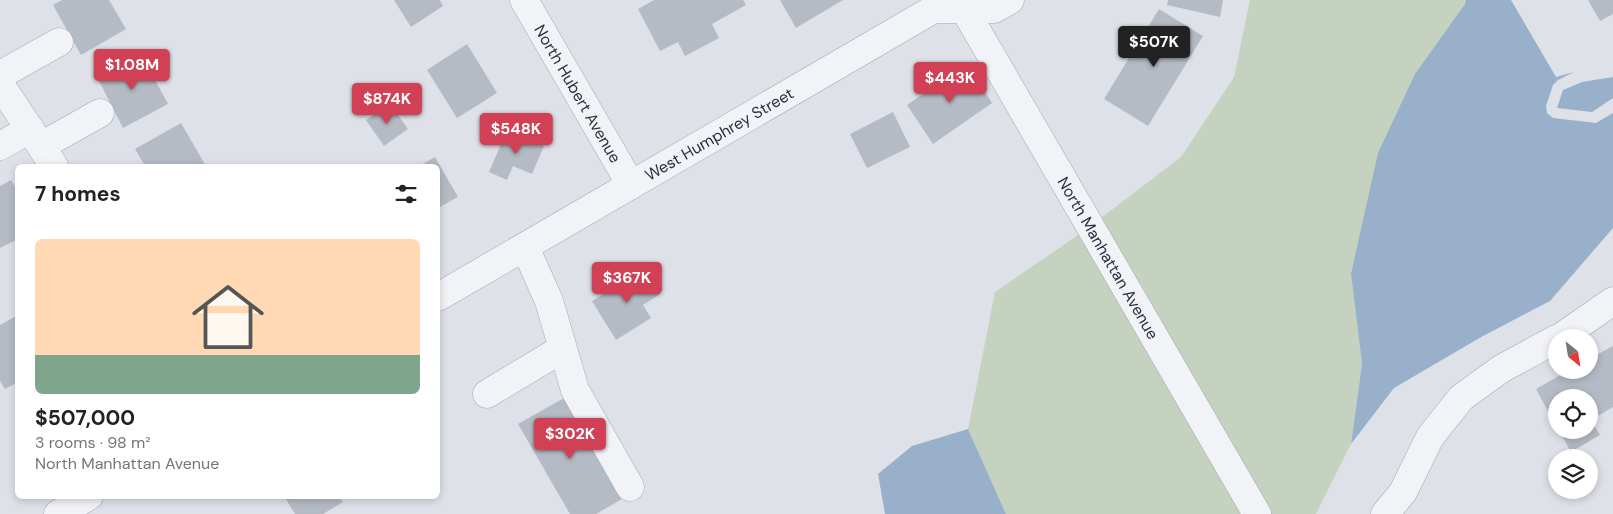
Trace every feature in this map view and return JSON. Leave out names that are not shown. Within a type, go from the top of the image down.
[{"type":"street","name":"North Hubert Avenue","points":[[524,0],[631,186]]},
{"type":"street","name":"West Humphrey Street","points":[[440,296],[934,9],[962,4],[994,9],[1010,0]]},
{"type":"street","name":"North Manhattan Avenue","points":[[962,4],[1257,514]]},
{"type":"street","points":[[0,75],[59,42]]},
{"type":"street","points":[[0,84],[41,147]]},
{"type":"street","points":[[0,146],[41,147],[100,114]]},
{"type":"street","points":[[526,247],[549,301],[575,390],[630,487]]},
{"type":"street","points":[[1573,329],[1613,301]]},
{"type":"street","points":[[1385,514],[1403,492],[1430,437],[1461,398],[1500,369],[1548,344]]},
{"type":"street","points":[[487,394],[562,349]]},
{"type":"street","points":[[58,514],[84,499]]},
{"type":"green space","points":[[1250,0],[1466,0],[1351,274],[1362,364],[1351,444],[1316,514],[1271,514],[1101,218],[1181,157],[1234,77]]},
{"type":"green space","points":[[1081,233],[1242,514],[1006,514],[968,429],[995,292]]},
{"type":"water","points":[[1466,0],[1511,0],[1556,77],[1574,72],[1558,80],[1553,85],[1546,106],[1547,113],[1553,118],[1596,123],[1613,113],[1613,228],[1550,301],[1483,336],[1394,388],[1351,444],[1362,364],[1351,274],[1378,153],[1415,74]]},
{"type":"water","points":[[1613,77],[1613,98],[1592,112],[1557,108],[1563,90],[1582,82]]},
{"type":"water","points":[[968,429],[1006,514],[885,514],[878,474],[912,446]]},
{"type":"building","points":[[62,0],[109,0],[126,29],[81,55],[53,5]]},
{"type":"building","points":[[394,0],[440,0],[443,6],[411,27]]},
{"type":"building","points":[[654,0],[743,0],[746,5],[712,24],[719,38],[685,56],[678,42],[660,51],[638,9]]},
{"type":"building","points":[[780,0],[843,0],[796,28]]},
{"type":"building","points":[[1168,0],[1223,0],[1220,17],[1167,5]]},
{"type":"building","points":[[1588,0],[1613,0],[1613,14],[1600,21]]},
{"type":"building","points":[[1159,9],[1203,36],[1148,126],[1104,99]]},
{"type":"building","points":[[467,44],[497,93],[457,118],[427,70]]},
{"type":"building","points":[[141,54],[168,104],[123,128],[97,77]]},
{"type":"building","points":[[967,64],[992,103],[933,144],[907,105]]},
{"type":"building","points":[[390,104],[408,129],[384,146],[366,120]]},
{"type":"building","points":[[893,112],[910,147],[867,168],[850,134]]},
{"type":"building","points":[[181,123],[205,164],[144,164],[135,149]]},
{"type":"building","points":[[507,130],[544,146],[532,174],[513,166],[507,180],[489,172]]},
{"type":"building","points":[[435,157],[439,164],[423,164]]},
{"type":"building","points":[[440,166],[458,197],[440,207]]},
{"type":"building","points":[[11,180],[15,187],[15,240],[0,248],[0,186]]},
{"type":"building","points":[[644,269],[660,294],[643,305],[651,318],[616,340],[592,301]]},
{"type":"building","points":[[15,317],[15,384],[5,389],[0,381],[0,325]]},
{"type":"building","points":[[1613,346],[1613,407],[1598,416],[1598,389],[1548,389],[1548,411],[1536,389],[1553,379],[1598,379],[1598,354]]},
{"type":"building","points":[[564,398],[622,499],[596,514],[570,514],[518,424]]},
{"type":"building","points":[[1564,439],[1593,439],[1576,449],[1569,449]]},
{"type":"building","points":[[286,499],[341,499],[343,502],[323,514],[295,514]]}]
